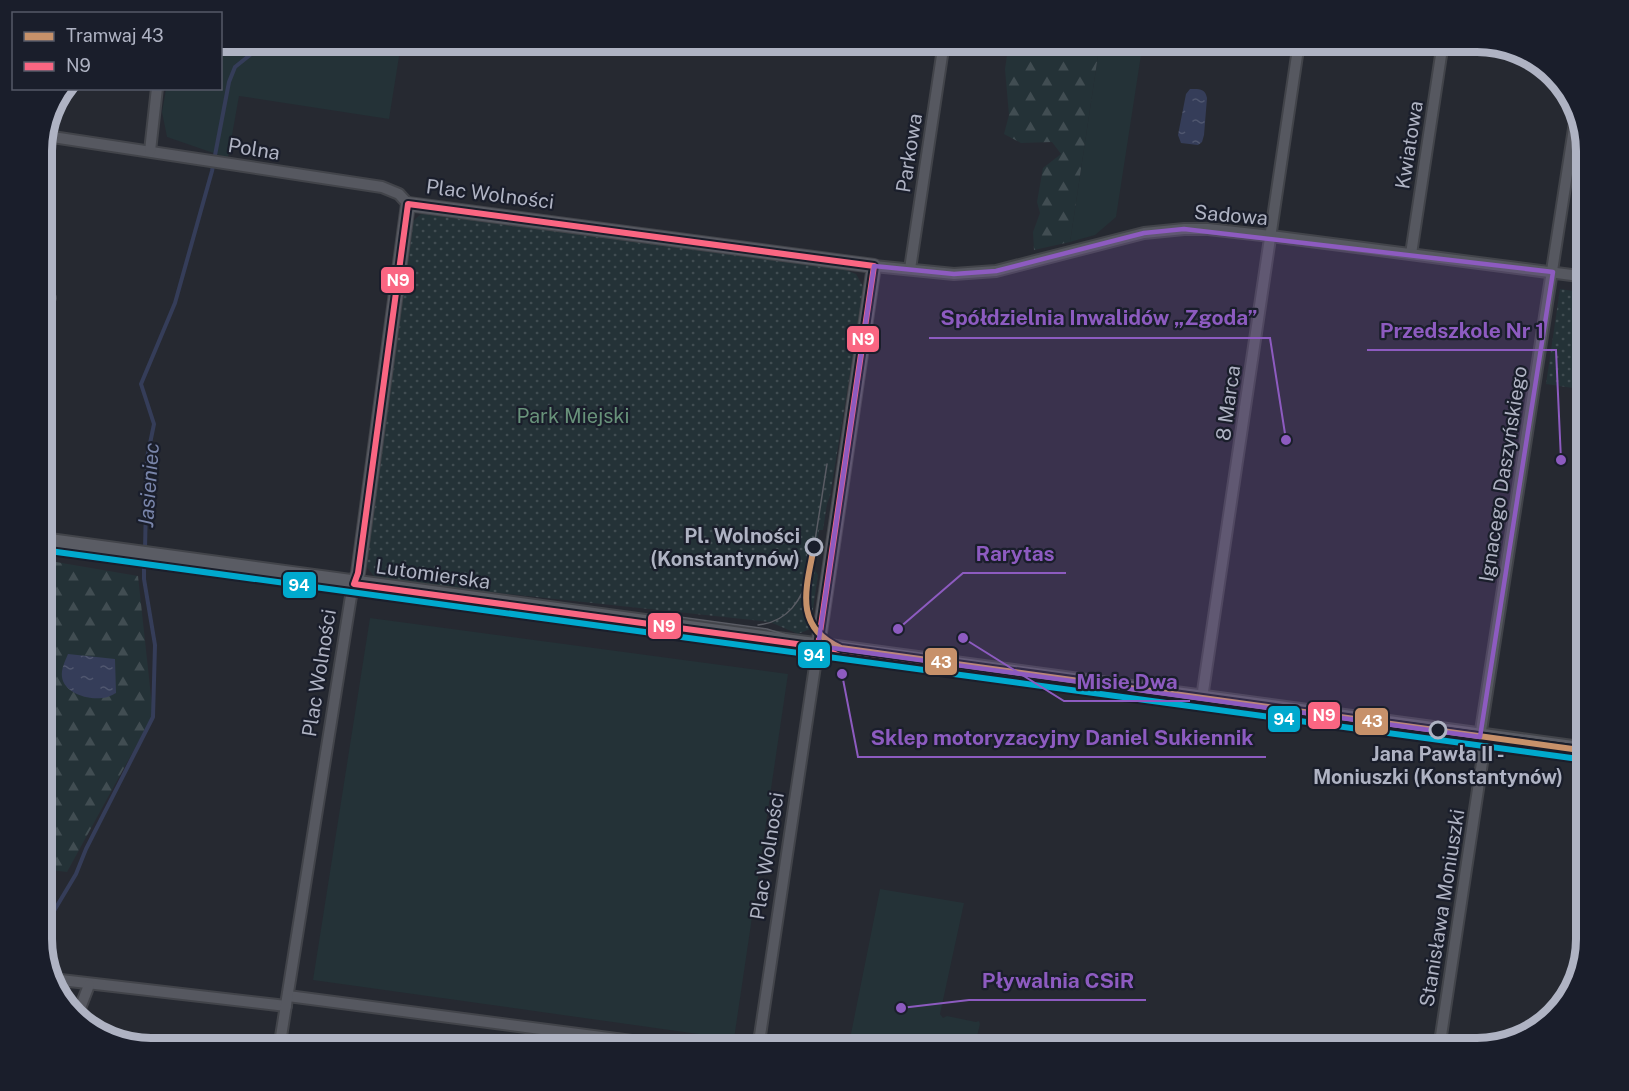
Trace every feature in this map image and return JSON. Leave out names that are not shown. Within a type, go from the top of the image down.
[{"type":"main road","name":"Lutomierska","points":[[53,543],[1576,750]]},
{"type":"street","name":"Parkowa","points":[[910,269],[943,52]]},
{"type":"street","name":"8 Marca","points":[[1202,698],[1298,52]]},
{"type":"street","name":"Kwiatowa","points":[[1411,254],[1441,52]]},
{"type":"street","points":[[150,151],[157,90]]},
{"type":"street","name":"Ignacego Daszyńskiego","points":[[1480,737],[1574,129]]},
{"type":"street","name":"Polna","points":[[54,137],[382,187],[399,194],[408,204]]},
{"type":"street","name":"Plac Wolności","points":[[281,1038],[350,603],[358,573],[408,204],[512,216],[874,266],[760,1038]]},
{"type":"street","name":"Sadowa","points":[[874,266],[968,274],[996,271],[1162,230],[1208,229],[1576,275]]},
{"type":"street","name":"Stanisława Moniuszki","points":[[1441,1038],[1484,756],[1480,737]]},
{"type":"street","points":[[62,981],[89,985],[287,1001],[600,1038]]},
{"type":"street","points":[[80,1008],[89,985]]},
{"type":"highlighted area","points":[[1184,229],[1553,272],[1480,737],[818,646],[874,266],[954,274],[996,271],[1144,233]]},
{"type":"green space","points":[[222,52],[400,52],[389,119],[239,96],[228,158],[167,137],[162,112],[166,90],[222,90]]},
{"type":"green space","points":[[1008,52],[1098,52],[1070,242],[1034,250],[1033,232],[1040,213],[1037,202],[1043,168],[1061,154],[1052,142],[1021,143],[1004,134],[1009,115],[1005,69]]},
{"type":"green space","points":[[1098,52],[1141,52],[1116,217],[1095,235],[1070,242]]},
{"type":"green space","name":"Park Miejski","points":[[432,212],[841,268],[856,274],[864,288],[830,496],[823,530],[819,530],[813,567],[818,575],[810,629],[798,634],[770,622],[377,580],[365,565],[412,222],[421,214]]},
{"type":"green space","points":[[1560,289],[1576,291],[1576,388],[1546,384]]},
{"type":"green space","points":[[56,562],[138,576],[153,715],[67,872],[53,870],[53,580]]},
{"type":"green space","points":[[370,618],[788,674],[734,1038],[313,980]]},
{"type":"green space","points":[[880,889],[964,903],[940,1014],[943,1018],[947,1016],[979,1021],[977,1038],[850,1038]]},
{"type":"water","points":[[1190,89],[1203,91],[1207,98],[1204,135],[1202,142],[1198,145],[1181,143],[1178,135],[1186,94]]},
{"type":"water","points":[[68,654],[115,659],[116,693],[106,698],[96,698],[78,694],[67,687],[62,677]]},
{"type":"waterway","name":"Jasieniec","points":[[145,550],[147,458],[154,424],[141,384],[175,303],[212,171],[229,82],[235,67],[254,52]]},
{"type":"waterway","name":"Jasieniec","points":[[53,913],[76,874],[86,849],[153,717],[155,645],[144,579],[144,560]]},
{"type":"tram line","points":[[814,547],[827,464]]},
{"type":"tram line","name":"43","points":[[814,547],[806,592],[809,618],[815,629],[841,648],[1576,749]]},
{"type":"tram line","points":[[758,625],[778,619],[792,608],[803,592],[810,572]]},
{"type":"tram line","points":[[665,615],[767,629],[825,647],[847,650]]},
{"type":"transit line","name":"N9","points":[[818,646],[874,266],[408,204],[358,573],[354,584],[1576,750]]},
{"type":"transit line","name":"94","points":[[53,551],[1576,759]]},
{"type":"place","name":"Spółdzielnia Inwalidów „Zgoda”","points":[[1286,440]]},
{"type":"place","name":"Przedszkole Nr 1","points":[[1561,460]]},
{"type":"place","name":"Pl. Wolności (Konstantynów)","points":[[814,547]]},
{"type":"place","name":"Rarytas","points":[[898,629]]},
{"type":"place","name":"Misie Dwa","points":[[963,638]]},
{"type":"place","name":"Sklep motoryzacyjny Daniel Sukiennik","points":[[842,674]]},
{"type":"place","name":"Jana Pawła II - Moniuszki (Konstantynów)","points":[[1438,730]]},
{"type":"place","name":"Pływalnia CSiR","points":[[901,1008]]}]
